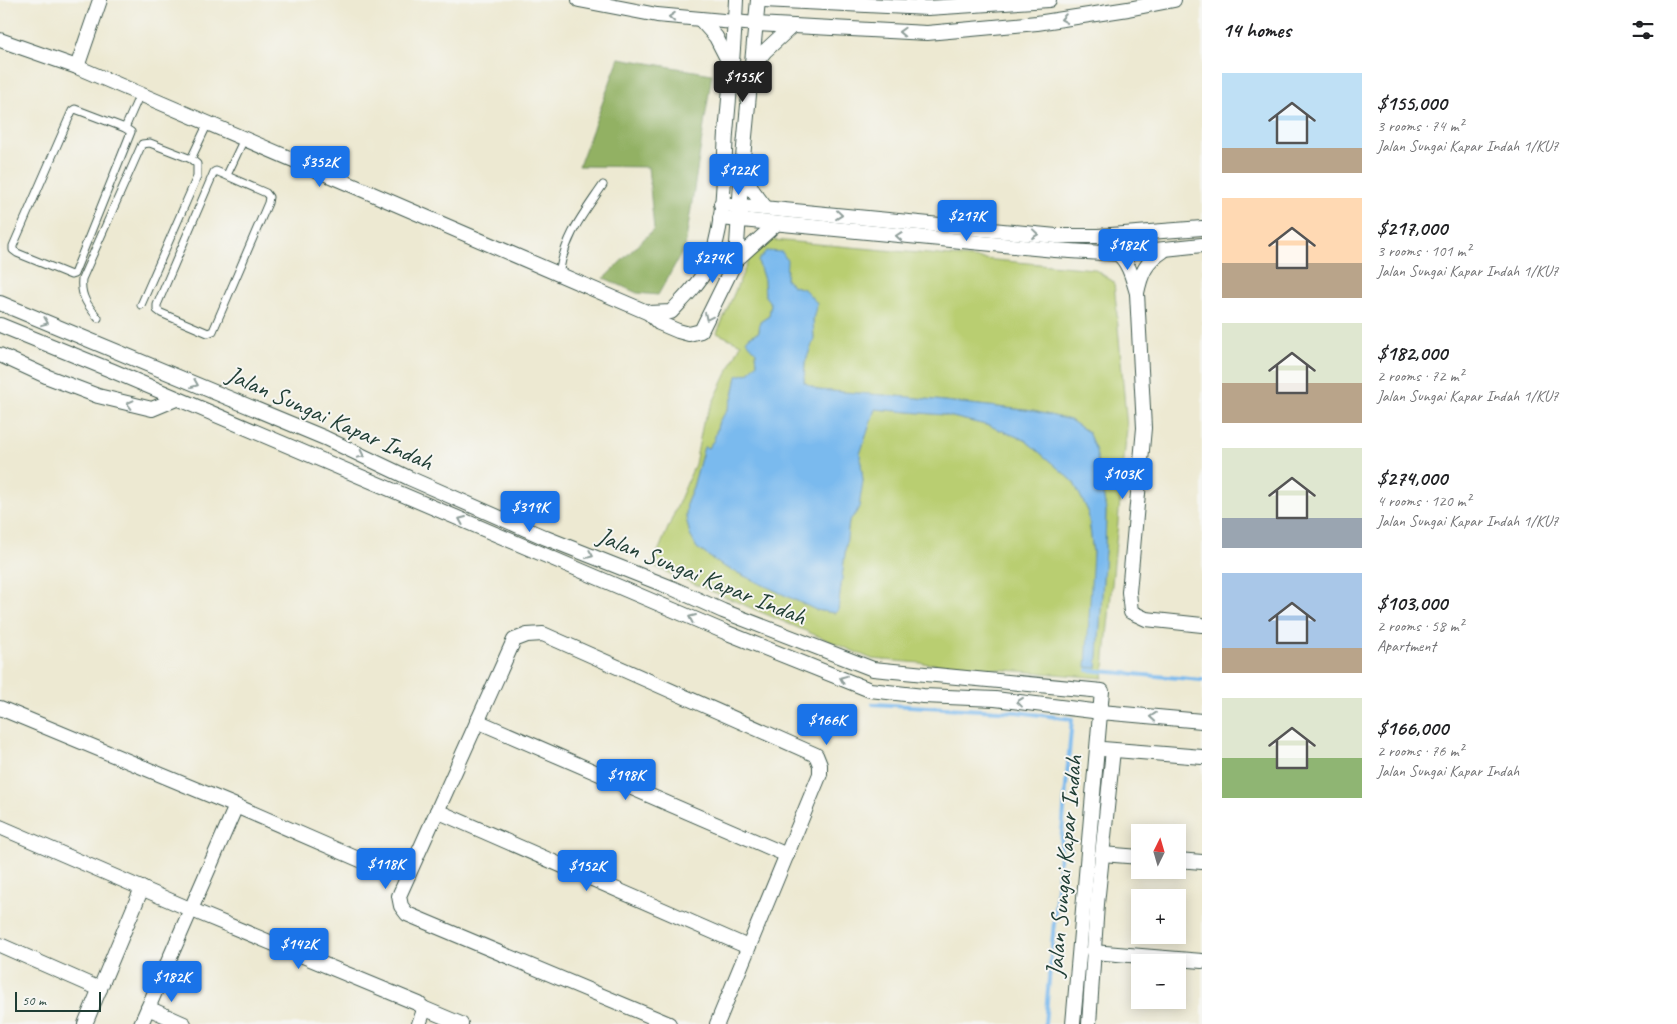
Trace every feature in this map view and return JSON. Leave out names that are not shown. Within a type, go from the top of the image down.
[{"type":"street","points":[[77,67],[100,0]]},
{"type":"street","points":[[579,0],[656,15],[756,24],[927,32],[1037,23],[1169,1]]},
{"type":"street","points":[[649,312],[671,312],[693,289],[706,268],[715,245],[722,204],[736,0]]},
{"type":"street","points":[[0,40],[77,67],[244,139],[560,267],[649,312],[659,323],[689,334],[701,331],[736,260],[742,168],[758,0]]},
{"type":"street","points":[[762,0],[928,8],[1049,0]]},
{"type":"street","points":[[700,19],[716,37],[731,66]]},
{"type":"street","points":[[752,67],[765,51],[792,26]]},
{"type":"street","points":[[742,168],[753,192],[769,207]]},
{"type":"street","points":[[722,204],[1056,236],[1098,236],[1202,228]]},
{"type":"street","points":[[720,218],[1035,248],[1118,254],[1151,254],[1202,246]]},
{"type":"street","points":[[736,260],[781,225]]},
{"type":"street","points":[[1118,254],[1123,257],[1137,293],[1144,428],[1129,592],[1131,612],[1146,619],[1202,625]]},
{"type":"street","points":[[1137,293],[1140,279],[1151,254]]},
{"type":"street","name":"Jalan Sungai Kapar Indah","points":[[0,303],[325,438],[409,478],[546,538],[672,588],[723,611],[873,669],[1102,691],[1073,1024]]},
{"type":"street","name":"Jalan Sungai Kapar Indah","points":[[0,325],[716,628],[870,690],[923,696],[995,699],[1100,712]]},
{"type":"street","points":[[0,355],[48,377],[108,398],[152,409],[176,399]]},
{"type":"street","points":[[669,1024],[407,914],[401,906],[399,896],[514,640],[527,635],[543,634],[816,755],[820,765],[820,774],[717,1024]]},
{"type":"street","points":[[0,708],[236,806],[381,869]]},
{"type":"street","points":[[1100,712],[1202,721]]},
{"type":"street","points":[[477,721],[787,855]]},
{"type":"street","points":[[1097,749],[1202,757]]},
{"type":"street","points":[[1089,1024],[1093,952],[1112,750]]},
{"type":"street","points":[[141,1024],[236,806]]},
{"type":"street","points":[[437,811],[748,947]]},
{"type":"street","points":[[0,827],[192,910],[419,1004],[423,1008],[460,1024]]},
{"type":"street","points":[[1102,854],[1131,856]]},
{"type":"street","points":[[1186,861],[1202,862]]},
{"type":"street","points":[[85,1024],[142,888]]},
{"type":"street","points":[[0,945],[100,989]]},
{"type":"street","points":[[1093,952],[1202,961]]},
{"type":"street","points":[[148,1008],[184,1024]]},
{"type":"street","points":[[419,1024],[423,1008]]},
{"type":"lane","points":[[125,128],[140,94]]},
{"type":"lane","points":[[78,109],[125,128],[130,130],[131,134],[74,274],[68,275],[13,250],[13,246],[72,111],[78,109]]},
{"type":"lane","points":[[191,159],[208,123]]},
{"type":"lane","points":[[227,175],[244,139]]},
{"type":"lane","points":[[98,318],[87,304],[80,290],[82,280],[142,144],[150,143],[191,159],[196,164],[197,177],[141,305]]},
{"type":"lane","points":[[219,171],[227,175],[266,193],[269,198],[213,331],[208,333],[161,313],[157,310],[157,305],[214,172],[219,171]]},
{"type":"lane","points":[[560,267],[569,236],[602,185]]},
{"type":"green space","points":[[619,58],[712,74],[685,247],[658,295],[637,293],[604,278],[654,229],[648,167],[579,166]]},
{"type":"green space","points":[[773,240],[1094,269],[1114,282],[1127,428],[1103,678],[872,659],[652,566],[695,464],[703,423],[741,344],[717,333],[753,250]],"holes":[[[758,261],[787,270],[786,280],[793,286],[804,289],[816,303],[813,319],[814,339],[805,363],[804,382],[817,390],[908,397],[1033,411],[1070,420],[1088,432],[1096,451],[1106,511],[1097,667],[1093,554],[1088,511],[1073,481],[1025,440],[990,426],[944,415],[875,409],[860,454],[863,481],[856,513],[849,521],[838,610],[835,613],[816,610],[721,565],[697,548],[690,535],[686,518],[687,501],[693,487],[704,447],[708,448],[714,440],[719,421],[727,411],[733,396],[737,376],[749,373],[757,363],[756,352],[749,337],[759,332],[760,322],[769,316],[771,303],[765,296],[764,280]]]},
{"type":"water","points":[[766,251],[782,252],[787,260],[786,280],[793,286],[804,289],[817,303],[813,319],[814,339],[805,363],[804,382],[818,390],[908,397],[1033,411],[1070,420],[1088,432],[1096,451],[1106,511],[1097,668],[1086,667],[1093,553],[1088,511],[1073,481],[1025,440],[990,426],[944,415],[875,409],[860,454],[863,481],[859,507],[849,521],[838,610],[835,613],[816,610],[721,565],[697,548],[690,535],[686,517],[687,501],[693,487],[704,447],[708,448],[714,440],[719,421],[727,411],[733,396],[737,376],[749,373],[757,363],[756,352],[746,341],[749,337],[759,332],[760,322],[769,316],[771,304],[765,296],[764,280],[758,261]]},
{"type":"waterway","points":[[1088,670],[1202,680]]},
{"type":"waterway","points":[[873,704],[1017,712],[1072,719],[1045,1024]]}]
